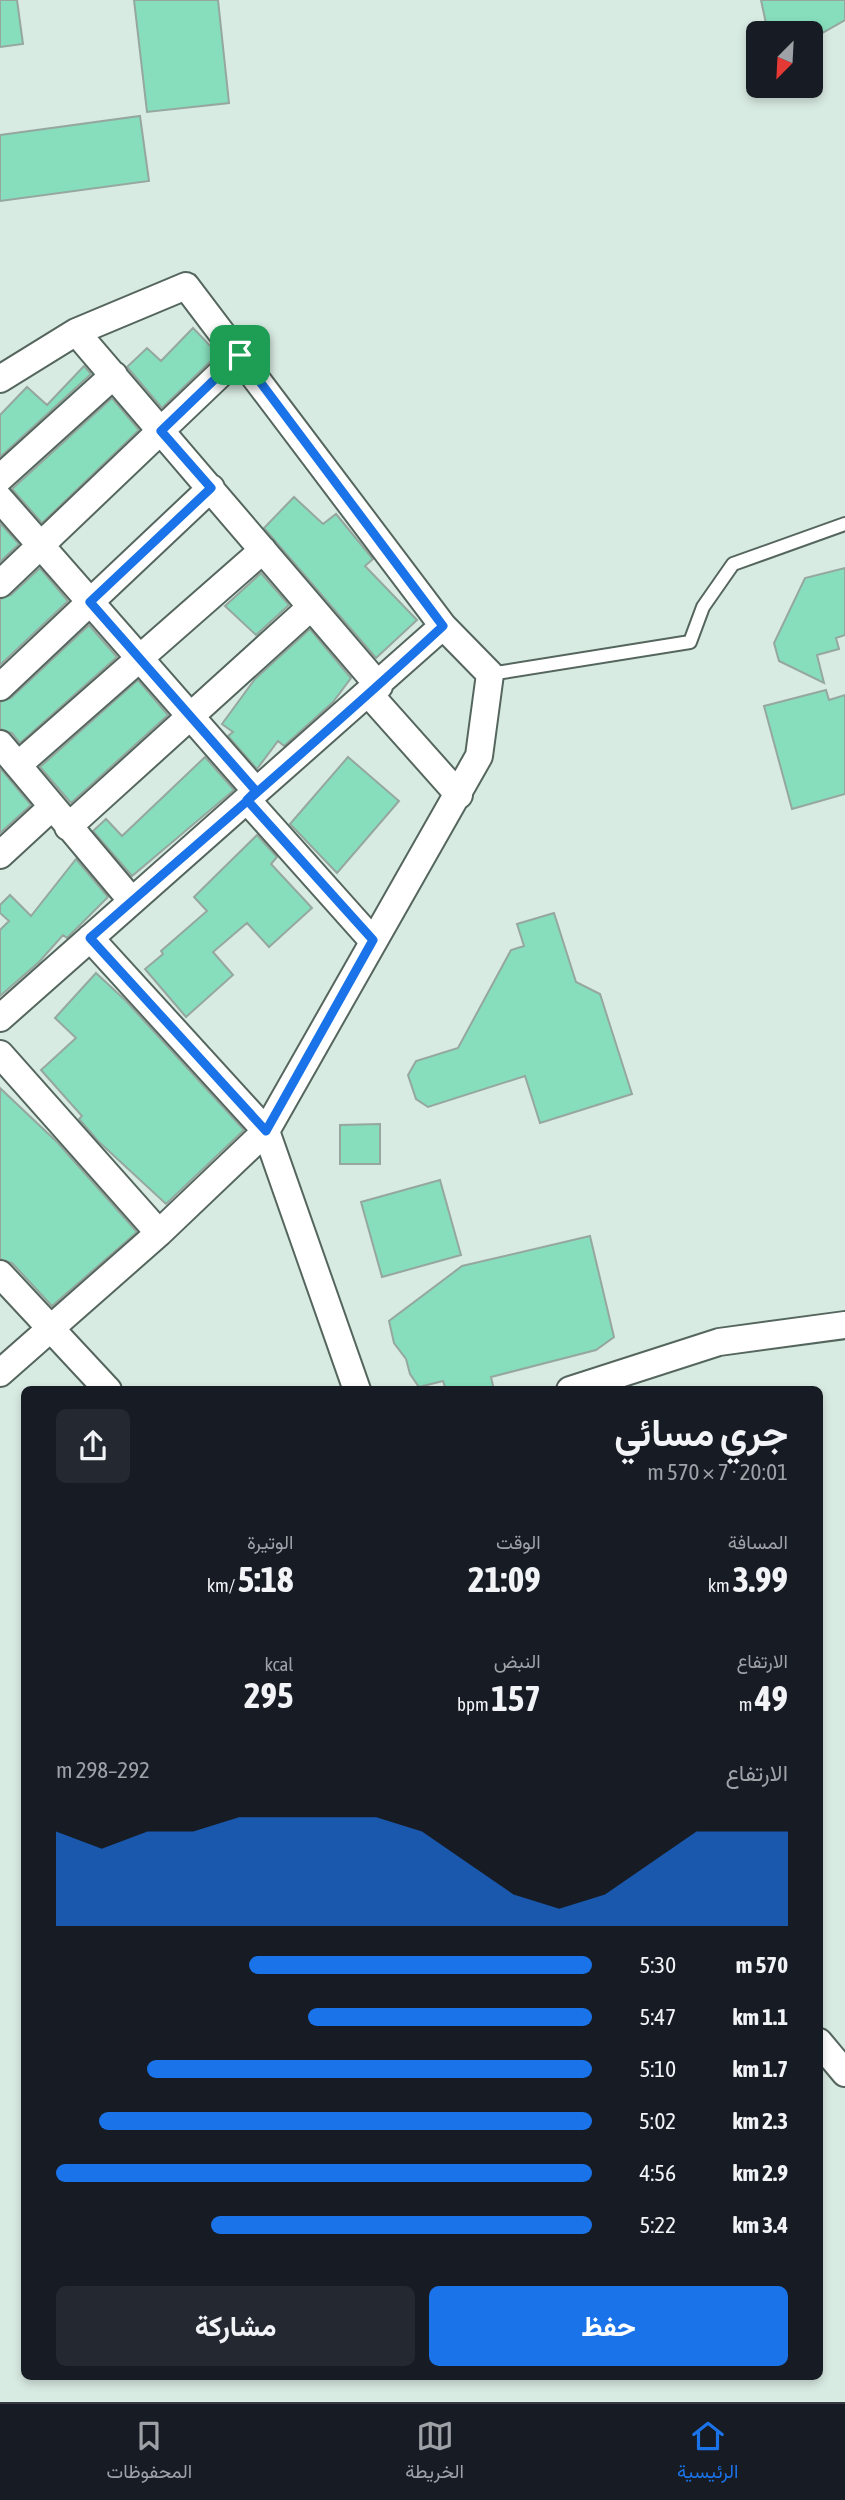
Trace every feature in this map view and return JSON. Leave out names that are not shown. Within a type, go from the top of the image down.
[{"type":"street","points":[[0,379],[76,332],[186,286],[443,626],[490,674],[479,756],[266,1131],[159,1233],[0,1373]]},
{"type":"street","points":[[76,332],[312,607],[374,690],[459,795]]},
{"type":"street","points":[[0,584],[240,355]]},
{"type":"street","points":[[0,478],[114,375]]},
{"type":"street","points":[[0,687],[211,488]]},
{"type":"street","points":[[0,499],[191,716],[251,795],[373,940]]},
{"type":"street","points":[[18,765],[263,550]]},
{"type":"street","points":[[1,851],[60,817],[191,716],[312,607]]},
{"type":"street","points":[[5,1003],[90,938],[374,690],[443,626]]},
{"type":"street","points":[[0,744],[132,901]]},
{"type":"street","points":[[90,938],[266,1131],[356,1386]]},
{"type":"street","points":[[0,1054],[159,1233]]},
{"type":"street","points":[[0,1274],[104,1386]]},
{"type":"street","points":[[582,1386],[719,1342],[845,1325]]},
{"type":"street","points":[[823,2047],[845,2073]]},
{"type":"lane","points":[[490,674],[690,642],[703,607],[733,564],[845,524]]},
{"type":"building","points":[[0,0],[17,0],[23,44],[0,47]]},
{"type":"building","points":[[134,0],[218,0],[229,103],[147,112]]},
{"type":"building","points":[[761,0],[845,0],[845,20],[823,33],[823,21],[765,21]]},
{"type":"building","points":[[140,116],[149,181],[0,201],[0,135]]},
{"type":"building","points":[[193,328],[218,354],[162,408],[127,367],[147,348],[161,361]]},
{"type":"building","points":[[84,366],[91,374],[0,457],[0,415],[27,387],[47,405]]},
{"type":"building","points":[[112,398],[139,430],[42,523],[12,489]]},
{"type":"building","points":[[294,497],[323,524],[336,514],[373,559],[365,566],[417,620],[376,658],[264,528]]},
{"type":"building","points":[[0,523],[19,544],[0,562]]},
{"type":"building","points":[[40,568],[68,601],[0,665],[0,599],[11,595]]},
{"type":"building","points":[[845,568],[845,635],[836,638],[839,649],[817,655],[824,683],[779,661],[774,643],[805,578]]},
{"type":"building","points":[[261,573],[289,605],[256,635],[225,606]]},
{"type":"building","points":[[89,625],[117,657],[20,743],[12,733],[0,729],[0,702],[11,698]]},
{"type":"building","points":[[310,629],[351,678],[333,702],[284,746],[278,741],[257,769],[228,736],[233,732],[222,724],[255,679]]},
{"type":"building","points":[[138,680],[168,715],[71,803],[40,767]]},
{"type":"building","points":[[826,690],[829,700],[845,695],[845,794],[792,809],[764,706]]},
{"type":"building","points":[[205,757],[234,790],[132,876],[93,831],[106,819],[122,836]]},
{"type":"building","points":[[348,757],[399,801],[337,873],[290,824]]},
{"type":"building","points":[[0,768],[31,805],[0,833]]},
{"type":"building","points":[[257,835],[277,857],[271,864],[312,908],[269,947],[247,923],[213,952],[233,975],[186,1017],[145,969],[163,954],[161,951],[207,911],[194,897]]},
{"type":"building","points":[[76,859],[108,897],[67,938],[63,935],[39,962],[0,996],[0,930],[9,921],[0,913],[0,905],[10,895],[31,916]]},
{"type":"building","points":[[554,913],[576,982],[600,994],[632,1094],[540,1123],[525,1076],[428,1107],[416,1099],[408,1075],[416,1061],[458,1048],[511,950],[524,946],[517,924]]},
{"type":"building","points":[[96,973],[125,1000],[244,1130],[166,1204],[98,1141],[79,1119],[82,1116],[41,1070],[76,1038],[55,1018]]},
{"type":"building","points":[[0,1088],[57,1142],[137,1232],[52,1306],[12,1263],[0,1259]]},
{"type":"building","points":[[380,1124],[380,1164],[340,1164],[340,1125]]},
{"type":"building","points":[[440,1180],[461,1255],[382,1277],[361,1202]]},
{"type":"building","points":[[590,1236],[614,1337],[596,1350],[491,1377],[493,1386],[445,1386],[443,1381],[418,1386],[410,1374],[406,1359],[394,1343],[389,1321],[462,1266]]},
{"type":"route","points":[[240,355],[161,431],[211,488],[90,602],[256,791],[247,800],[373,940],[290,1093],[266,1131],[90,938],[256,791],[379,686],[443,626],[240,355]]}]
